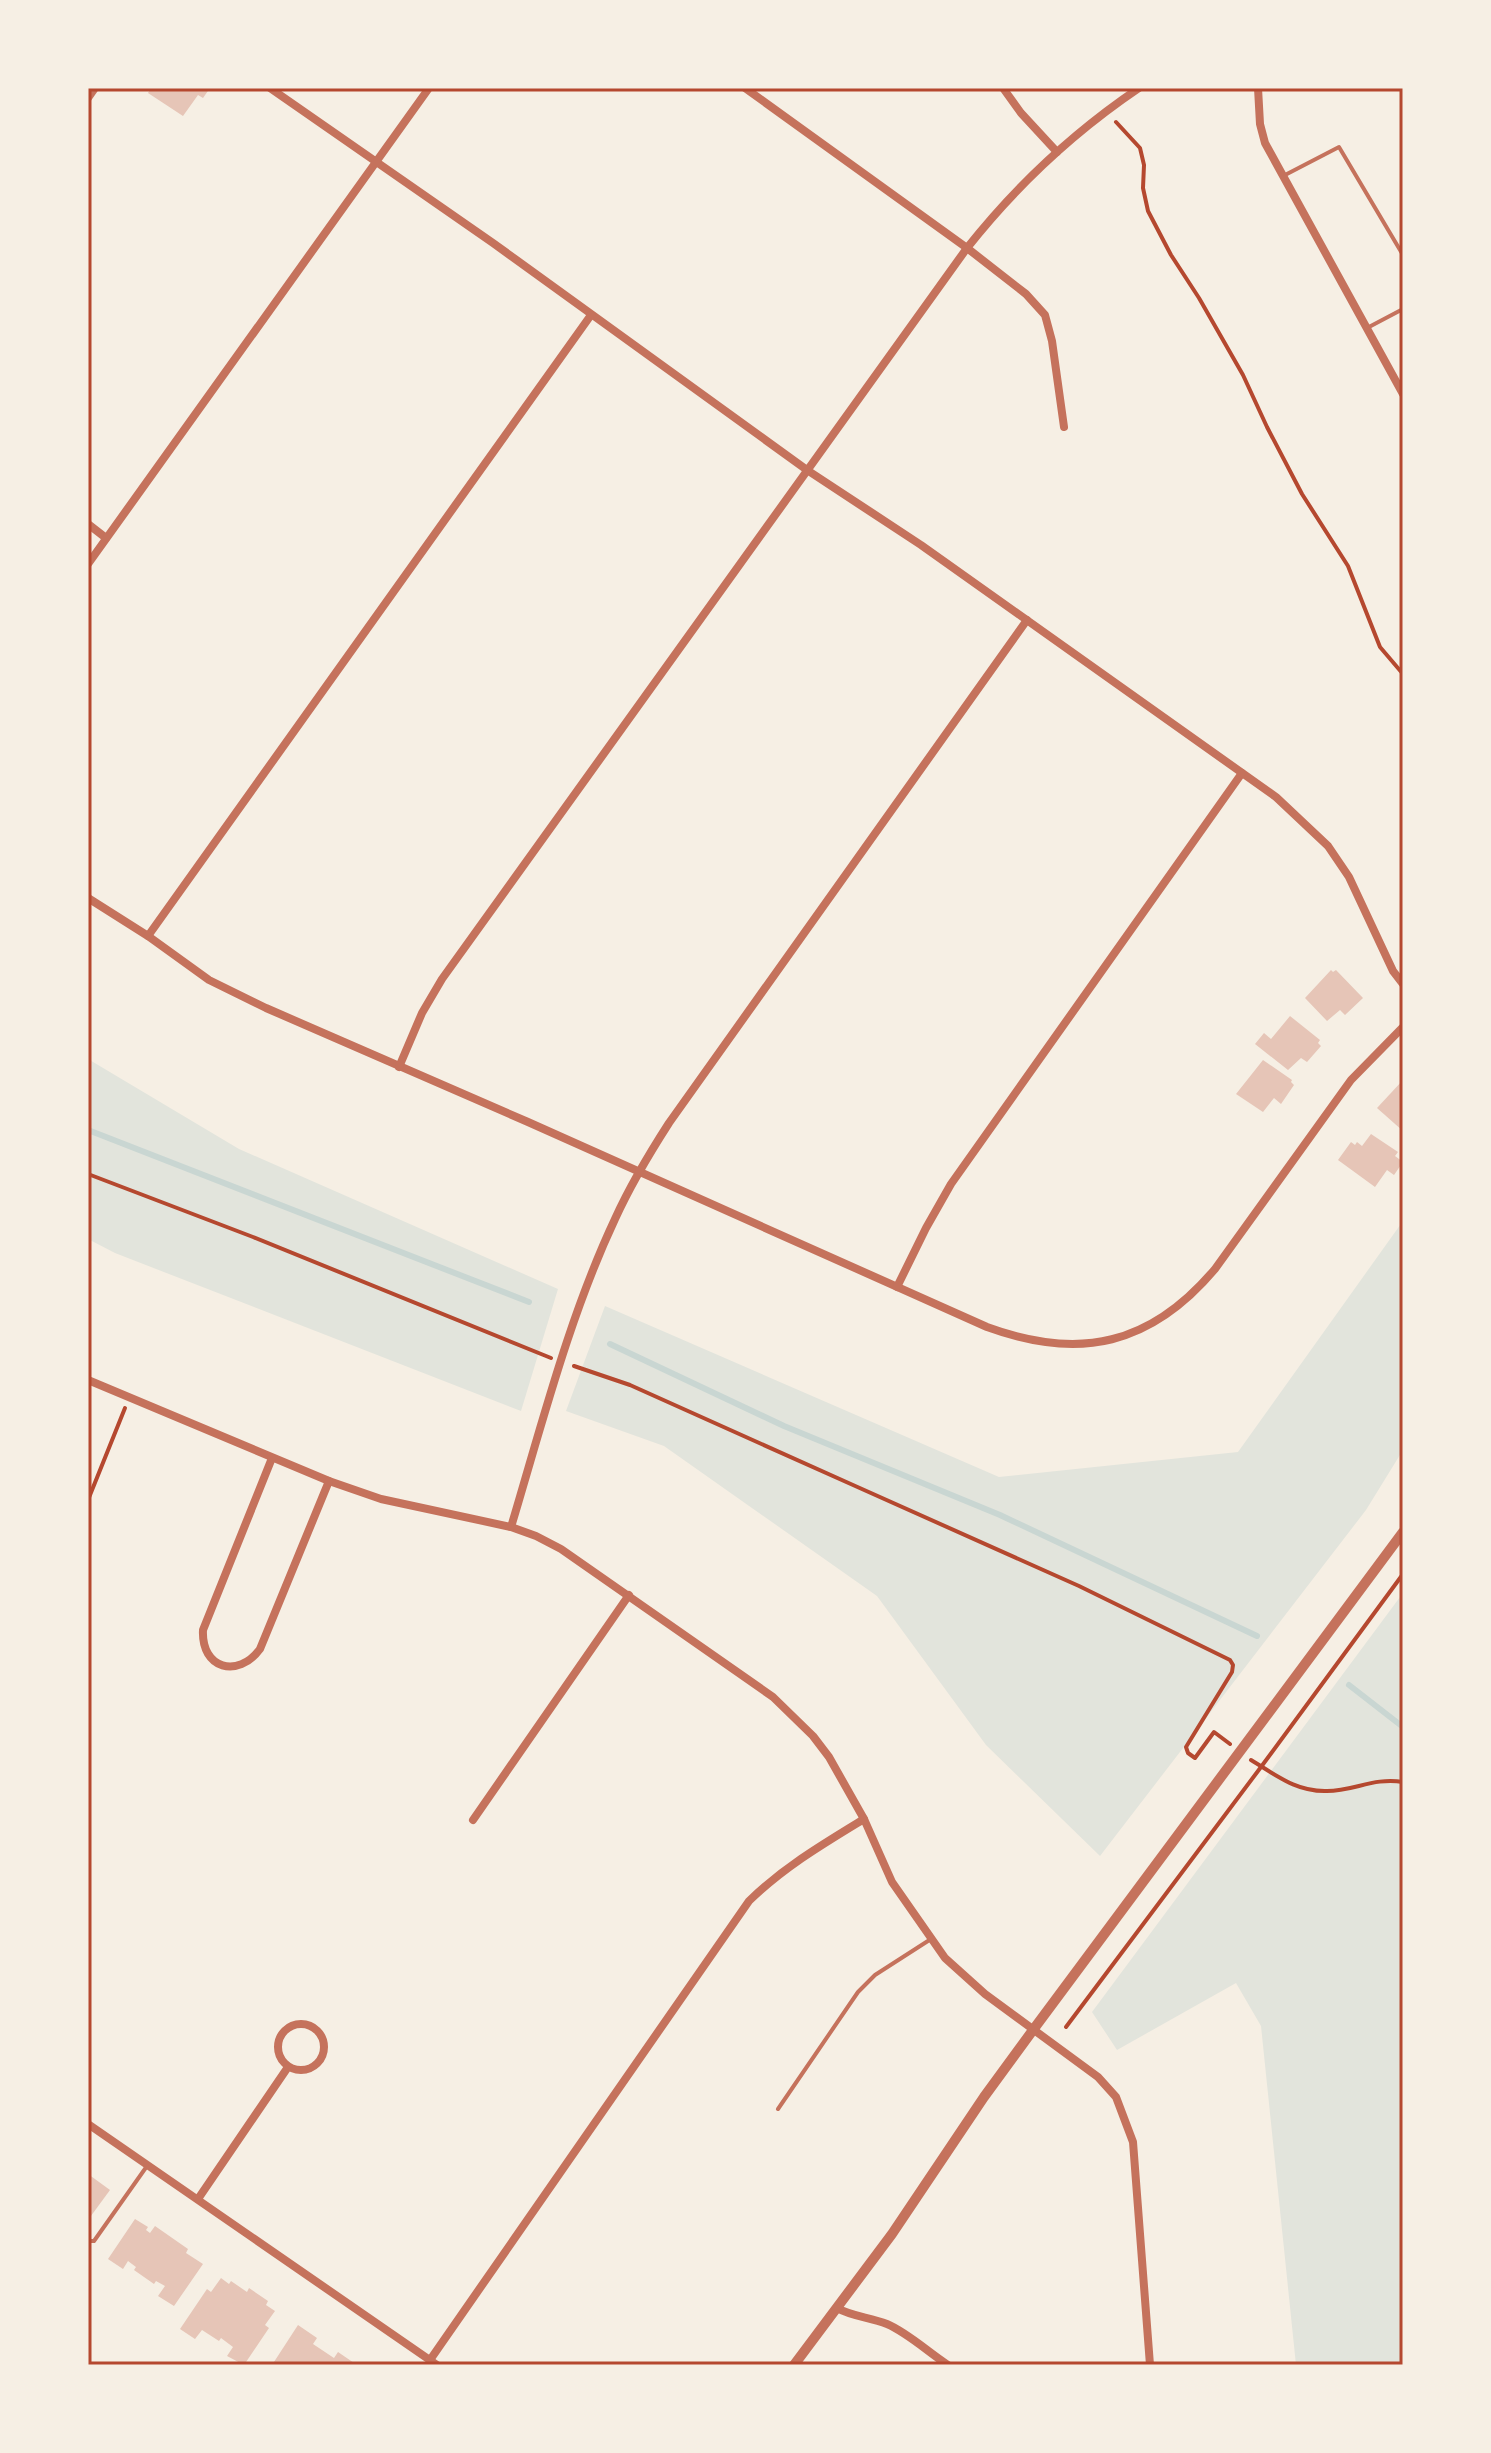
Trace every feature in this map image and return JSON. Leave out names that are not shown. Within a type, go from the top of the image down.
[{"type":"street","points":[[88,98],[95,88]]},
{"type":"street","points":[[270,88],[807,470],[921,545],[1276,797],[1328,846],[1349,877],[1388,960],[1403,984]]},
{"type":"street","points":[[88,564],[429,88]]},
{"type":"street","points":[[745,88],[1026,294],[1045,315],[1052,341],[1064,427]]},
{"type":"street","points":[[1003,88],[1057,152]]},
{"type":"street","points":[[399,1067],[422,1013],[442,979],[967,248],[992,217],[1057,152],[1139,88]]},
{"type":"street","points":[[1258,88],[1260,124],[1265,143],[1403,394]]},
{"type":"street","points":[[148,936],[591,315]]},
{"type":"street","points":[[88,524],[106,538]]},
{"type":"street","points":[[511,1527],[585,1291],[613,1222],[639,1171],[669,1123],[1027,620]]},
{"type":"street","points":[[897,1287],[951,1184],[1242,773]]},
{"type":"street","points":[[88,898],[209,980],[266,1008],[987,1327],[1018,1339],[1042,1343],[1100,1343],[1151,1325],[1196,1292],[1351,1080],[1403,1027]]},
{"type":"street","points":[[88,1380],[329,1481],[381,1499],[511,1527],[561,1549],[789,1711],[829,1757],[864,1819],[892,1882],[931,1939],[963,1975],[1098,2077],[1116,2097],[1133,2142],[1150,2365]]},
{"type":"street","points":[[272,1458],[203,1630],[203,1644],[216,1663],[228,1667],[242,1666],[252,1660],[260,1649],[329,1481]]},
{"type":"street","points":[[794,2365],[892,2234],[984,2097],[1403,1532]]},
{"type":"street","points":[[473,1820],[629,1595]]},
{"type":"street","points":[[88,2124],[433,2363],[749,1901],[795,1861],[864,1819]]},
{"type":"street","points":[[299,2022],[321,2033],[325,2046],[321,2059],[311,2068],[300,2071],[288,2067],[280,2058],[282,2034],[299,2022]]},
{"type":"street","points":[[198,2199],[288,2067]]},
{"type":"street","points":[[837,2308],[849,2315],[868,2317],[891,2326],[948,2365]]},
{"type":"lane","points":[[1283,176],[1339,147],[1403,255]]},
{"type":"lane","points":[[1367,328],[1403,309]]},
{"type":"lane","points":[[778,2109],[858,1992],[875,1975],[931,1939]]},
{"type":"lane","points":[[88,2241],[94,2241],[147,2165]]},
{"type":"path","points":[[1106,111],[1140,148],[1148,211],[1243,375],[1302,494],[1348,566],[1380,647],[1403,674]]},
{"type":"path","points":[[88,1174],[644,1392],[1079,1586],[1230,1660],[1232,1672],[1186,1747],[1195,1758],[1214,1732],[1229,1743],[1236,1756],[1252,1760],[1278,1779],[1294,1786],[1328,1791],[1382,1780],[1403,1782]]},
{"type":"path","points":[[88,1500],[129,1399]]},
{"type":"path","points":[[1066,2027],[1403,1574]]},
{"type":"shaded area","points":[[88,1059],[239,1149],[558,1289],[521,1411],[115,1253],[88,1239]]},
{"type":"shaded area","points":[[1403,1221],[1403,1450],[1366,1510],[1100,1856],[986,1745],[877,1596],[664,1446],[566,1411],[605,1306],[999,1477],[1238,1452]]},
{"type":"shaded area","points":[[1403,1593],[1403,2365],[1296,2365],[1261,2026],[1236,1983],[1117,2050],[1092,2012]]},
{"type":"building","points":[[151,88],[210,88],[203,98],[198,95],[183,116],[148,93]]},
{"type":"building","points":[[1331,970],[1336,970],[1363,998],[1345,1015],[1340,1010],[1327,1021],[1305,998]]},
{"type":"building","points":[[1290,1016],[1320,1040],[1318,1043],[1321,1046],[1307,1062],[1301,1058],[1288,1070],[1255,1044],[1264,1033],[1271,1039]]},
{"type":"building","points":[[1263,1060],[1292,1080],[1294,1085],[1281,1104],[1274,1098],[1263,1112],[1236,1094]]},
{"type":"building","points":[[1403,1080],[1403,1131],[1377,1108]]},
{"type":"building","points":[[1371,1134],[1398,1152],[1395,1156],[1403,1162],[1394,1175],[1387,1170],[1375,1187],[1338,1160],[1351,1142],[1362,1146]]},
{"type":"building","points":[[88,2174],[110,2190],[88,2220]]},
{"type":"building","points":[[135,2219],[148,2227],[146,2230],[150,2233],[155,2226],[188,2249],[186,2253],[203,2264],[174,2306],[158,2296],[165,2286],[156,2281],[154,2284],[134,2270],[136,2267],[128,2261],[123,2269],[108,2259]]},
{"type":"building","points":[[221,2278],[247,2292],[249,2288],[268,2301],[266,2305],[275,2311],[265,2325],[269,2328],[244,2365],[227,2356],[233,2347],[221,2338],[219,2341],[202,2330],[195,2339],[180,2329],[207,2289],[211,2292]]},
{"type":"building","points":[[298,2325],[317,2338],[313,2344],[334,2358],[338,2352],[357,2365],[272,2365]]},
{"type":"waterway","points":[[88,1130],[529,1302]]},
{"type":"waterway","points":[[610,1344],[784,1426],[1000,1515],[1257,1636]]},
{"type":"waterway","points":[[1349,1685],[1403,1727]]}]
